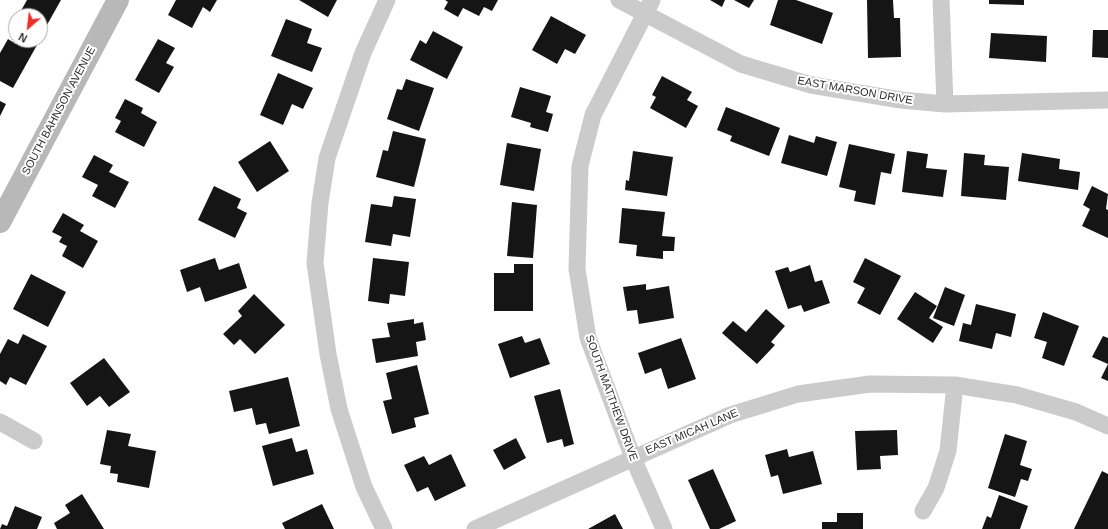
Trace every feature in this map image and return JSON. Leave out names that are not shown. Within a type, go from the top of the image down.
[{"type":"street","name":"SOUTH BAHNSON AVENUE","points":[[0,222],[118,0]]},
{"type":"street","points":[[384,529],[364,487],[339,409],[328,354],[315,263],[320,203],[327,158],[363,53],[387,0]]},
{"type":"street","name":"EAST MARSON DRIVE","points":[[620,0],[649,7],[748,67],[811,85],[901,100],[945,104],[1108,100]]},
{"type":"street","points":[[941,0],[945,104]]},
{"type":"street","name":"SOUTH MATTHEW DRIVE","points":[[649,7],[593,115],[580,166],[577,220],[577,269],[588,338],[633,458],[664,529]]},
{"type":"street","name":"EAST MICAH LANE","points":[[476,529],[730,415],[798,394],[870,384],[955,385],[1018,395],[1076,412],[1108,426]]},
{"type":"street","points":[[923,511],[936,488],[948,451],[955,385]]},
{"type":"street","points":[[0,422],[34,441]]},
{"type":"building","points":[[27,0],[61,0],[48,23],[48,8],[22,8]]},
{"type":"building","points":[[176,0],[217,0],[210,12],[203,7],[192,28],[168,15]]},
{"type":"building","points":[[299,0],[337,0],[328,17]]},
{"type":"building","points":[[445,0],[498,0],[492,11],[484,7],[479,16],[463,8],[458,17],[444,9],[448,2]]},
{"type":"building","points":[[710,0],[725,0],[722,7]]},
{"type":"building","points":[[734,0],[754,0],[749,8]]},
{"type":"building","points":[[778,0],[796,0],[833,13],[822,44],[770,25]]},
{"type":"building","points":[[867,0],[893,0],[894,18],[900,18],[901,57],[868,58]]},
{"type":"building","points":[[989,0],[1024,0],[1024,5],[989,4]]},
{"type":"building","points":[[551,16],[586,35],[575,54],[565,49],[557,64],[532,50]]},
{"type":"building","points":[[286,19],[312,29],[307,43],[322,48],[312,72],[271,56]]},
{"type":"building","points":[[1093,30],[1108,30],[1108,58],[1092,57]]},
{"type":"building","points":[[433,31],[463,47],[447,79],[410,60],[420,40],[426,44]]},
{"type":"building","points":[[991,33],[1047,36],[1046,62],[989,58]]},
{"type":"building","points":[[8,39],[8,48],[35,48],[13,88],[0,81],[0,53]]},
{"type":"building","points":[[158,39],[175,48],[166,63],[174,67],[159,93],[135,80]]},
{"type":"building","points":[[278,73],[313,88],[303,109],[292,104],[283,125],[260,115]]},
{"type":"building","points":[[662,76],[692,92],[687,100],[698,106],[686,128],[650,108],[656,97],[652,95]]},
{"type":"building","points":[[406,79],[434,88],[419,131],[387,119],[397,89],[402,90]]},
{"type":"building","points":[[520,87],[551,96],[546,112],[553,114],[548,132],[530,127],[531,123],[511,117]]},
{"type":"building","points":[[125,99],[143,108],[141,113],[157,122],[144,147],[115,132],[121,121],[115,118]]},
{"type":"building","points":[[0,101],[6,104],[0,116]]},
{"type":"building","points":[[726,107],[780,128],[769,156],[730,141],[732,136],[717,130]]},
{"type":"building","points":[[393,131],[426,139],[414,187],[376,177],[383,150],[388,151]]},
{"type":"building","points":[[789,135],[814,143],[816,136],[837,142],[827,176],[781,163]]},
{"type":"building","points":[[270,141],[289,171],[257,192],[238,162]]},
{"type":"building","points":[[507,143],[541,149],[534,191],[500,185]]},
{"type":"building","points":[[849,144],[895,154],[891,174],[881,172],[875,205],[854,201],[856,191],[839,187]]},
{"type":"building","points":[[633,151],[673,157],[667,196],[625,190],[626,180],[629,181]]},
{"type":"building","points":[[907,151],[928,154],[926,168],[947,170],[943,197],[902,192]]},
{"type":"building","points":[[964,153],[985,155],[984,165],[1009,167],[1006,200],[961,196]]},
{"type":"building","points":[[1022,153],[1060,159],[1059,169],[1080,172],[1078,190],[1018,181]]},
{"type":"building","points":[[94,155],[113,165],[109,172],[129,182],[115,208],[92,196],[98,185],[82,177]]},
{"type":"building","points":[[214,186],[241,199],[237,208],[247,213],[235,238],[198,220]]},
{"type":"building","points":[[1092,186],[1108,194],[1106,209],[1108,210],[1108,238],[1082,226],[1090,209],[1083,205]]},
{"type":"building","points":[[394,196],[416,199],[410,237],[393,234],[391,246],[365,242],[371,204],[392,207]]},
{"type":"building","points":[[512,202],[537,205],[533,258],[507,256]]},
{"type":"building","points":[[622,208],[665,212],[662,236],[675,237],[674,251],[663,251],[663,259],[636,256],[637,245],[619,243]]},
{"type":"building","points":[[63,213],[84,225],[80,231],[98,241],[83,268],[62,256],[67,246],[59,242],[62,237],[52,232]]},
{"type":"building","points":[[215,258],[219,270],[239,263],[247,288],[205,302],[200,287],[187,292],[180,270]]},
{"type":"building","points":[[373,258],[409,262],[405,296],[390,294],[389,304],[368,301]]},
{"type":"building","points":[[865,258],[901,276],[880,315],[857,303],[865,288],[853,282]]},
{"type":"building","points":[[514,264],[533,264],[533,311],[494,311],[494,273],[514,273]]},
{"type":"building","points":[[810,265],[815,282],[822,280],[830,303],[804,312],[801,305],[788,309],[775,271],[788,267],[790,272]]},
{"type":"building","points":[[31,274],[66,292],[48,327],[13,309]]},
{"type":"building","points":[[646,284],[646,290],[669,286],[674,318],[639,324],[637,310],[627,311],[623,287]]},
{"type":"building","points":[[945,287],[965,295],[954,326],[933,318]]},
{"type":"building","points":[[915,292],[937,306],[929,318],[943,327],[933,343],[897,319]]},
{"type":"building","points":[[254,294],[285,325],[255,354],[240,339],[234,345],[223,334],[242,316],[238,311]]},
{"type":"building","points":[[976,304],[1016,314],[1011,337],[996,333],[992,349],[959,341],[963,323],[971,325]]},
{"type":"building","points":[[766,309],[785,326],[771,342],[775,345],[757,364],[722,333],[733,321],[746,332]]},
{"type":"building","points":[[1043,312],[1079,326],[1064,366],[1042,358],[1047,342],[1034,338]]},
{"type":"building","points":[[414,319],[414,324],[423,322],[426,340],[416,342],[418,356],[376,363],[372,339],[390,337],[387,323]]},
{"type":"building","points":[[23,334],[47,346],[26,385],[10,377],[6,385],[0,381],[0,354],[8,339],[18,344]]},
{"type":"building","points":[[522,336],[525,343],[540,338],[550,364],[510,378],[498,344]]},
{"type":"building","points":[[1103,336],[1108,338],[1108,364],[1092,357]]},
{"type":"building","points":[[681,338],[696,379],[668,389],[661,368],[645,374],[638,353]]},
{"type":"building","points":[[104,358],[130,392],[109,407],[100,396],[87,406],[70,383]]},
{"type":"building","points":[[1108,364],[1108,381],[1101,378]]},
{"type":"building","points":[[417,365],[429,414],[414,418],[416,427],[392,434],[383,401],[392,399],[386,373]]},
{"type":"building","points":[[288,377],[300,426],[269,434],[266,423],[256,425],[252,408],[234,412],[229,391]]},
{"type":"building","points":[[560,389],[574,444],[564,447],[562,439],[547,443],[534,396]]},
{"type":"building","points":[[107,430],[131,434],[128,446],[156,451],[149,488],[117,482],[118,474],[110,473],[111,466],[100,464]]},
{"type":"building","points":[[897,430],[898,455],[880,456],[881,469],[857,470],[855,431]]},
{"type":"building","points":[[1005,434],[1027,441],[1020,465],[1032,469],[1028,481],[1021,479],[1015,497],[988,488]]},
{"type":"building","points":[[292,438],[296,452],[307,449],[314,474],[273,486],[262,446]]},
{"type":"building","points":[[516,438],[526,458],[504,470],[493,450]]},
{"type":"building","points":[[787,449],[789,457],[813,451],[822,484],[783,494],[778,475],[771,477],[765,455]]},
{"type":"building","points":[[451,454],[466,486],[435,501],[428,487],[417,492],[404,465],[424,456],[429,465]]},
{"type":"building","points":[[713,469],[736,521],[719,529],[710,529],[688,480]]},
{"type":"building","points":[[1102,471],[1108,474],[1108,529],[1074,529]]},
{"type":"building","points":[[82,494],[104,529],[57,529],[54,523],[70,513],[65,505]]},
{"type":"building","points":[[999,495],[1028,506],[1020,529],[982,529],[987,516],[991,518]]},
{"type":"building","points":[[322,504],[334,529],[285,529],[282,523]]},
{"type":"building","points":[[15,506],[42,517],[37,529],[0,529],[2,524],[7,526]]},
{"type":"building","points":[[837,513],[863,513],[863,529],[822,529],[822,522],[837,522]]},
{"type":"building","points":[[615,514],[623,529],[588,529]]}]
